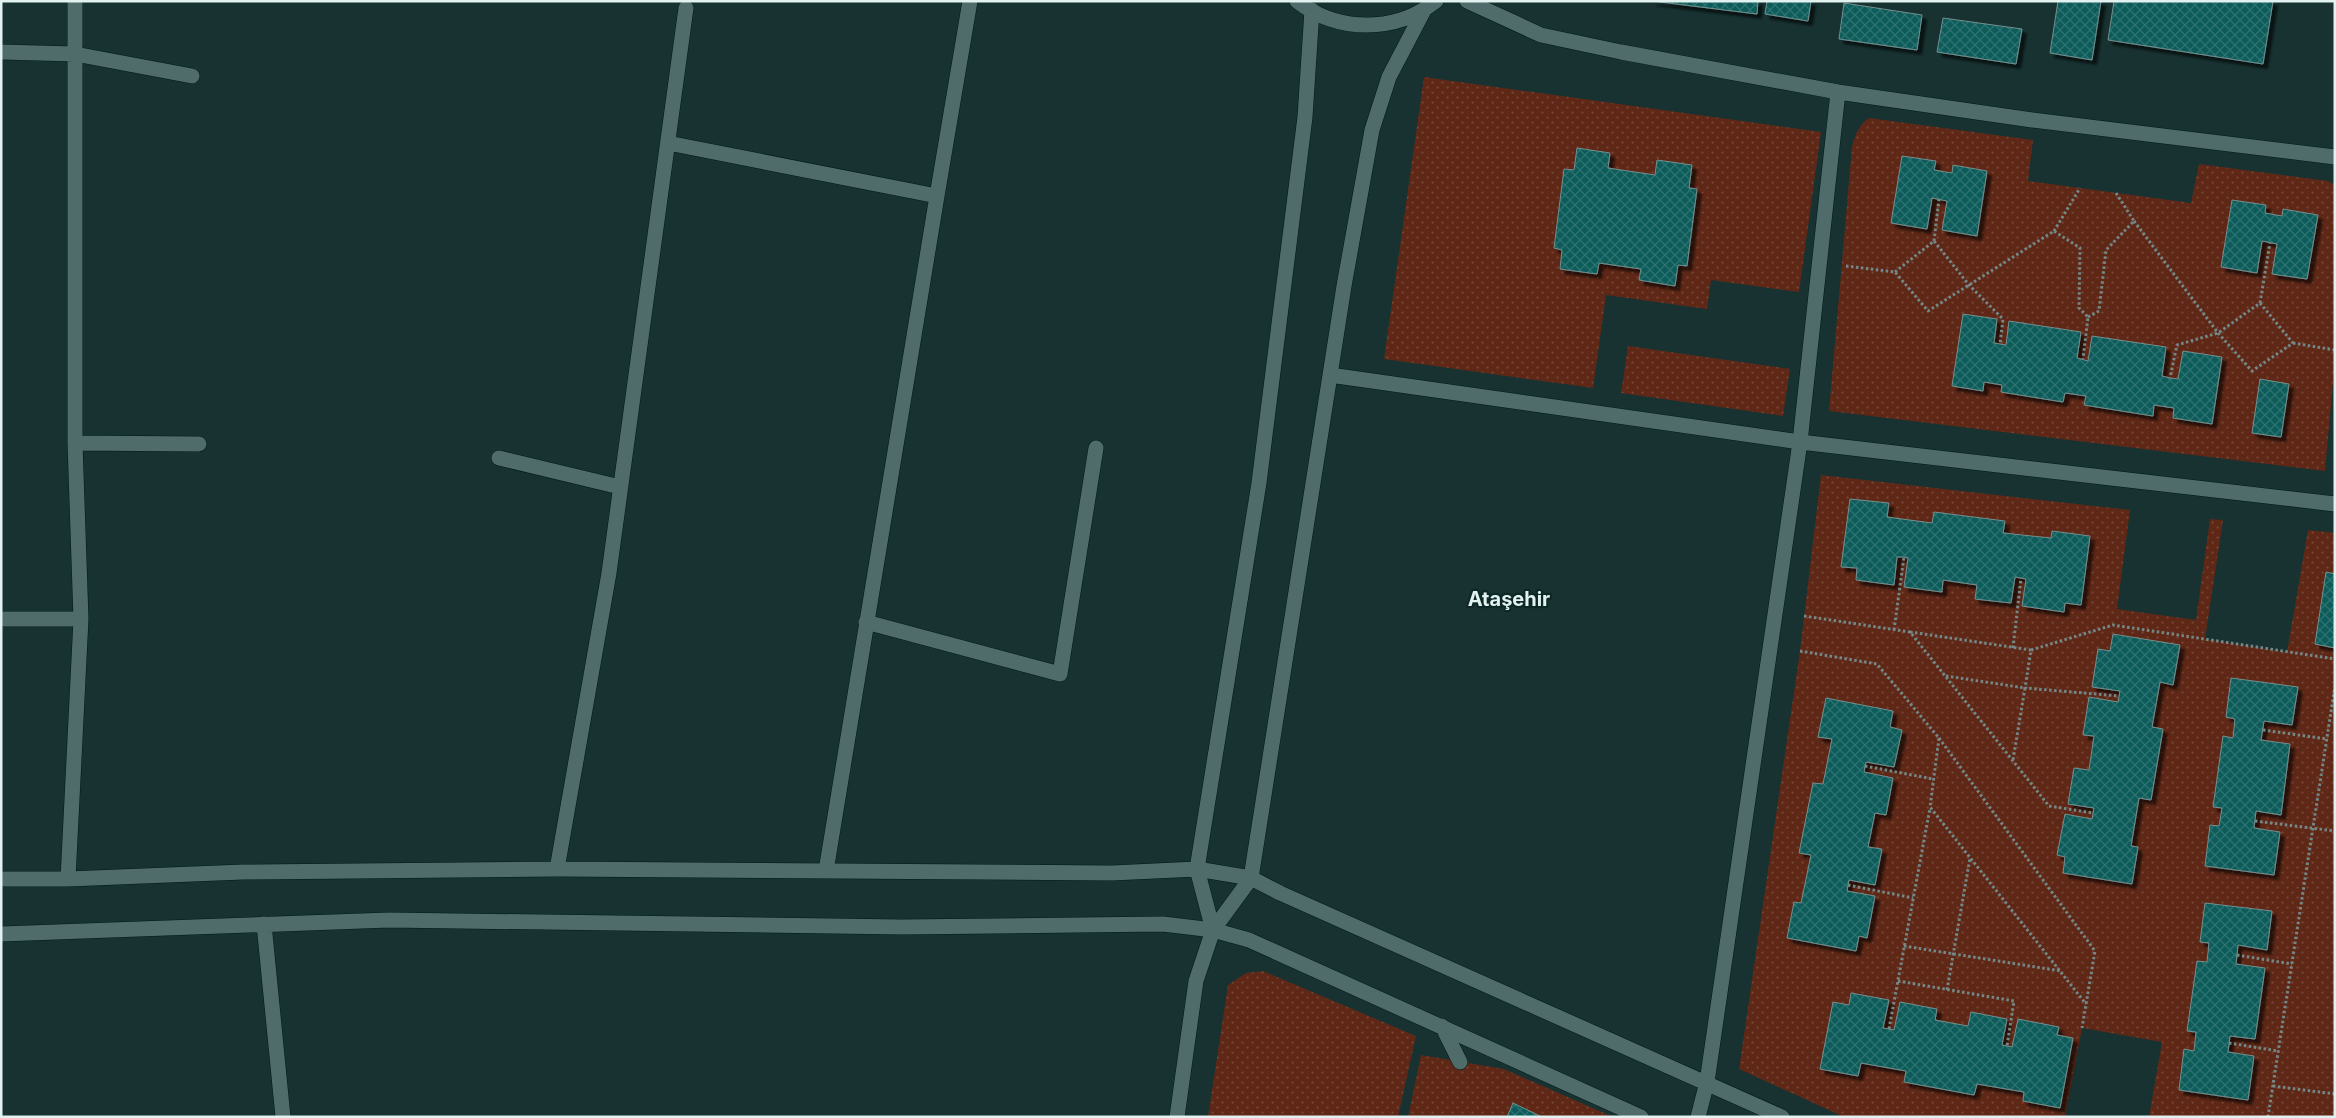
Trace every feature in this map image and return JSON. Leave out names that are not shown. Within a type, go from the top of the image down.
[{"type":"street","points":[[68,879],[81,619],[75,443],[75,1]]},
{"type":"street","points":[[826,871],[936,196],[970,1]]},
{"type":"street","points":[[1296,2],[1331,19],[1362,26],[1393,24],[1423,12],[1436,1]]},
{"type":"street","points":[[1467,1],[1541,35],[1621,52],[1838,92],[2032,120],[2335,157]]},
{"type":"street","points":[[557,869],[607,583],[686,8]]},
{"type":"street","points":[[1213,930],[1198,869],[1259,483],[1306,117],[1312,10]]},
{"type":"street","points":[[1177,1117],[1196,981],[1213,930],[1251,878],[1330,375],[1372,130],[1389,77],[1423,12]]},
{"type":"street","points":[[1,52],[76,54],[192,76]]},
{"type":"street","points":[[1698,1117],[1707,1082],[1800,442],[1838,92]]},
{"type":"street","points":[[668,143],[936,196]]},
{"type":"street","points":[[1330,375],[1800,442],[2335,504]]},
{"type":"street","points":[[75,443],[199,444]]},
{"type":"street","points":[[866,622],[1060,674],[1096,448]]},
{"type":"street","points":[[499,458],[620,487]]},
{"type":"street","points":[[1,619],[81,619]]},
{"type":"street","points":[[1,879],[68,879],[242,872],[557,869],[1112,873],[1198,869],[1251,878],[1280,893],[1782,1117]]},
{"type":"street","points":[[1,934],[388,920],[902,927],[1163,924],[1213,930],[1249,940],[1641,1117]]},
{"type":"street","points":[[264,924],[283,1117]]},
{"type":"street","points":[[1442,1026],[1460,1062]]},
{"type":"path","points":[[1843,266],[1895,272],[1928,312],[2054,231],[2080,188]]},
{"type":"path","points":[[2116,193],[2134,221],[2218,333],[2252,371],[2292,343]]},
{"type":"path","points":[[1895,272],[1934,242],[1940,199]]},
{"type":"path","points":[[2088,317],[2099,311],[2106,250],[2134,221]]},
{"type":"path","points":[[2054,231],[2080,248],[2079,308],[2088,317]]},
{"type":"path","points":[[1934,242],[1969,285],[2003,319],[2000,344]]},
{"type":"path","points":[[2170,378],[2177,345],[2218,333],[2260,303],[2270,243]]},
{"type":"path","points":[[2260,303],[2292,343],[2335,350]]},
{"type":"path","points":[[2083,359],[2088,317]]},
{"type":"path","points":[[1894,630],[1904,557]]},
{"type":"path","points":[[2013,648],[2021,578]]},
{"type":"path","points":[[1804,616],[2031,650],[2113,626],[2335,659]]},
{"type":"path","points":[[1910,632],[2048,806],[2093,813]]},
{"type":"path","points":[[2013,761],[2031,650]]},
{"type":"path","points":[[1800,652],[1877,664],[1939,738],[2095,951],[2082,1028]]},
{"type":"path","points":[[1945,676],[2025,688],[2119,696]]},
{"type":"path","points":[[2268,1117],[2335,686]]},
{"type":"path","points":[[2263,730],[2327,739]]},
{"type":"path","points":[[1889,1029],[1930,807],[1939,738]]},
{"type":"path","points":[[1866,766],[1933,779]]},
{"type":"path","points":[[1930,807],[2086,1004]]},
{"type":"path","points":[[2255,821],[2335,831]]},
{"type":"path","points":[[1947,990],[1970,858]]},
{"type":"path","points":[[1848,885],[1913,898]]},
{"type":"path","points":[[1904,946],[2061,971]]},
{"type":"path","points":[[2237,955],[2292,964]]},
{"type":"path","points":[[1898,981],[2014,1001],[2007,1046]]},
{"type":"path","points":[[2229,1043],[2278,1051]]},
{"type":"path","points":[[2273,1086],[2335,1094]]},
{"type":"shaded area","points":[[1424,77],[1821,132],[1799,292],[1711,280],[1707,309],[1606,295],[1593,388],[1384,359]],"holes":[[[1577,148],[1610,153],[1608,168],[1655,175],[1657,160],[1692,165],[1689,188],[1696,189],[1675,286],[1639,281],[1641,269],[1599,263],[1597,274],[1560,269],[1562,250],[1554,248],[1564,170],[1574,170]]]},
{"type":"shaded area","points":[[1869,118],[2033,140],[2028,181],[2191,203],[2199,164],[2328,181],[2335,185],[2335,360],[2325,471],[1829,411],[1852,147],[1862,124]]},
{"type":"shaded area","points":[[1628,346],[1790,369],[1783,416],[1621,393]]},
{"type":"shaded area","points":[[1821,475],[2130,510],[2117,609],[2196,620],[2210,519],[2223,520],[2205,639],[2287,652],[2308,530],[2335,533],[2335,1117],[2149,1117],[2162,1042],[2082,1028],[2065,1117],[1844,1117],[1739,1069],[1800,651]]},
{"type":"shaded area","points":[[1263,971],[1416,1036],[1398,1117],[1208,1117],[1228,985],[1246,973]]},
{"type":"shaded area","points":[[1421,1055],[1504,1069],[1613,1117],[1408,1117]]},
{"type":"building","points":[[1652,1],[1758,1],[1757,14]]},
{"type":"building","points":[[1767,1],[1811,1],[1808,21],[1765,14]]},
{"type":"building","points":[[2058,1],[2101,1],[2092,60],[2050,53]]},
{"type":"building","points":[[2114,1],[2273,1],[2263,64],[2108,40]]},
{"type":"building","points":[[1844,3],[1922,15],[1917,50],[1839,39]]},
{"type":"building","points":[[1943,18],[2022,29],[2016,64],[1937,52]]},
{"type":"building","points":[[1577,148],[1610,153],[1608,168],[1655,175],[1657,160],[1692,165],[1689,188],[1697,189],[1687,266],[1678,265],[1675,286],[1639,280],[1641,269],[1599,263],[1597,274],[1560,269],[1562,250],[1554,248],[1564,169],[1574,170]]},
{"type":"building","points":[[1902,156],[1936,161],[1934,170],[1952,173],[1953,165],[1987,171],[1977,236],[1942,230],[1947,201],[1932,198],[1927,229],[1891,223]]},
{"type":"building","points":[[2232,200],[2266,205],[2265,213],[2282,216],[2283,209],[2318,215],[2307,279],[2272,274],[2277,244],[2262,241],[2257,273],[2221,267]]},
{"type":"building","points":[[1963,314],[1997,319],[1994,343],[2006,345],[2009,321],[2081,332],[2077,358],[2088,361],[2092,336],[2166,347],[2162,376],[2170,378],[2178,379],[2183,351],[2222,357],[2212,424],[2173,418],[2174,408],[2154,405],[2153,416],[2084,405],[2086,396],[2065,393],[2063,402],[2001,392],[2002,385],[1984,382],[1983,391],[1952,386]]},
{"type":"building","points":[[2260,379],[2289,384],[2281,437],[2252,433]]},
{"type":"building","points":[[1850,499],[1889,503],[1887,517],[1932,523],[1934,512],[2005,521],[2003,533],[2051,538],[2052,531],[2090,536],[2081,605],[2065,603],[2064,612],[2022,606],[2026,579],[2015,577],[2011,603],[1975,599],[1977,585],[1943,580],[1942,592],[1904,587],[1908,558],[1904,557],[1897,557],[1894,585],[1856,580],[1857,568],[1841,567]]},
{"type":"building","points":[[2326,572],[2335,574],[2335,648],[2315,644]]},
{"type":"building","points":[[2113,634],[2180,645],[2173,685],[2160,682],[2152,727],[2163,729],[2151,800],[2139,798],[2131,846],[2138,847],[2132,884],[2063,873],[2065,857],[2057,855],[2065,814],[2092,819],[2094,808],[2068,804],[2074,768],[2089,770],[2094,736],[2083,735],[2089,697],[2118,702],[2120,691],[2092,687],[2098,649],[2110,651]]},
{"type":"building","points":[[2231,678],[2298,687],[2292,725],[2264,721],[2261,740],[2290,744],[2281,815],[2256,811],[2254,828],[2280,832],[2274,875],[2205,866],[2210,825],[2219,826],[2222,808],[2213,807],[2223,736],[2233,738],[2235,719],[2226,717]]},
{"type":"building","points":[[1826,698],[1893,711],[1890,727],[1902,730],[1894,767],[1866,762],[1865,766],[1864,772],[1893,778],[1886,815],[1875,813],[1868,847],[1882,849],[1875,885],[1849,880],[1847,891],[1875,896],[1867,938],[1859,936],[1856,951],[1787,938],[1794,902],[1801,903],[1811,855],[1799,853],[1813,783],[1823,784],[1832,739],[1818,737]]},
{"type":"building","points":[[2205,903],[2272,911],[2267,950],[2238,945],[2236,964],[2265,968],[2255,1039],[2230,1036],[2228,1052],[2254,1056],[2248,1100],[2179,1090],[2184,1049],[2194,1051],[2196,1032],[2187,1031],[2197,961],[2207,962],[2209,943],[2200,942]]},
{"type":"building","points":[[1851,993],[1889,1000],[1883,1028],[1894,1030],[1900,1002],[1937,1009],[1935,1020],[1968,1026],[1971,1012],[2007,1019],[2002,1045],[2012,1047],[2018,1019],[2059,1027],[2057,1035],[2073,1038],[2060,1108],[2023,1101],[2024,1092],[1977,1084],[1974,1095],[1904,1082],[1906,1071],[1861,1063],[1858,1076],[1820,1069],[1833,1002],[1849,1005]]},
{"type":"building","points":[[1513,1103],[1542,1117],[1507,1117]]},
{"type":"district","name":"Ataşehir","points":[[1509,599]]}]
